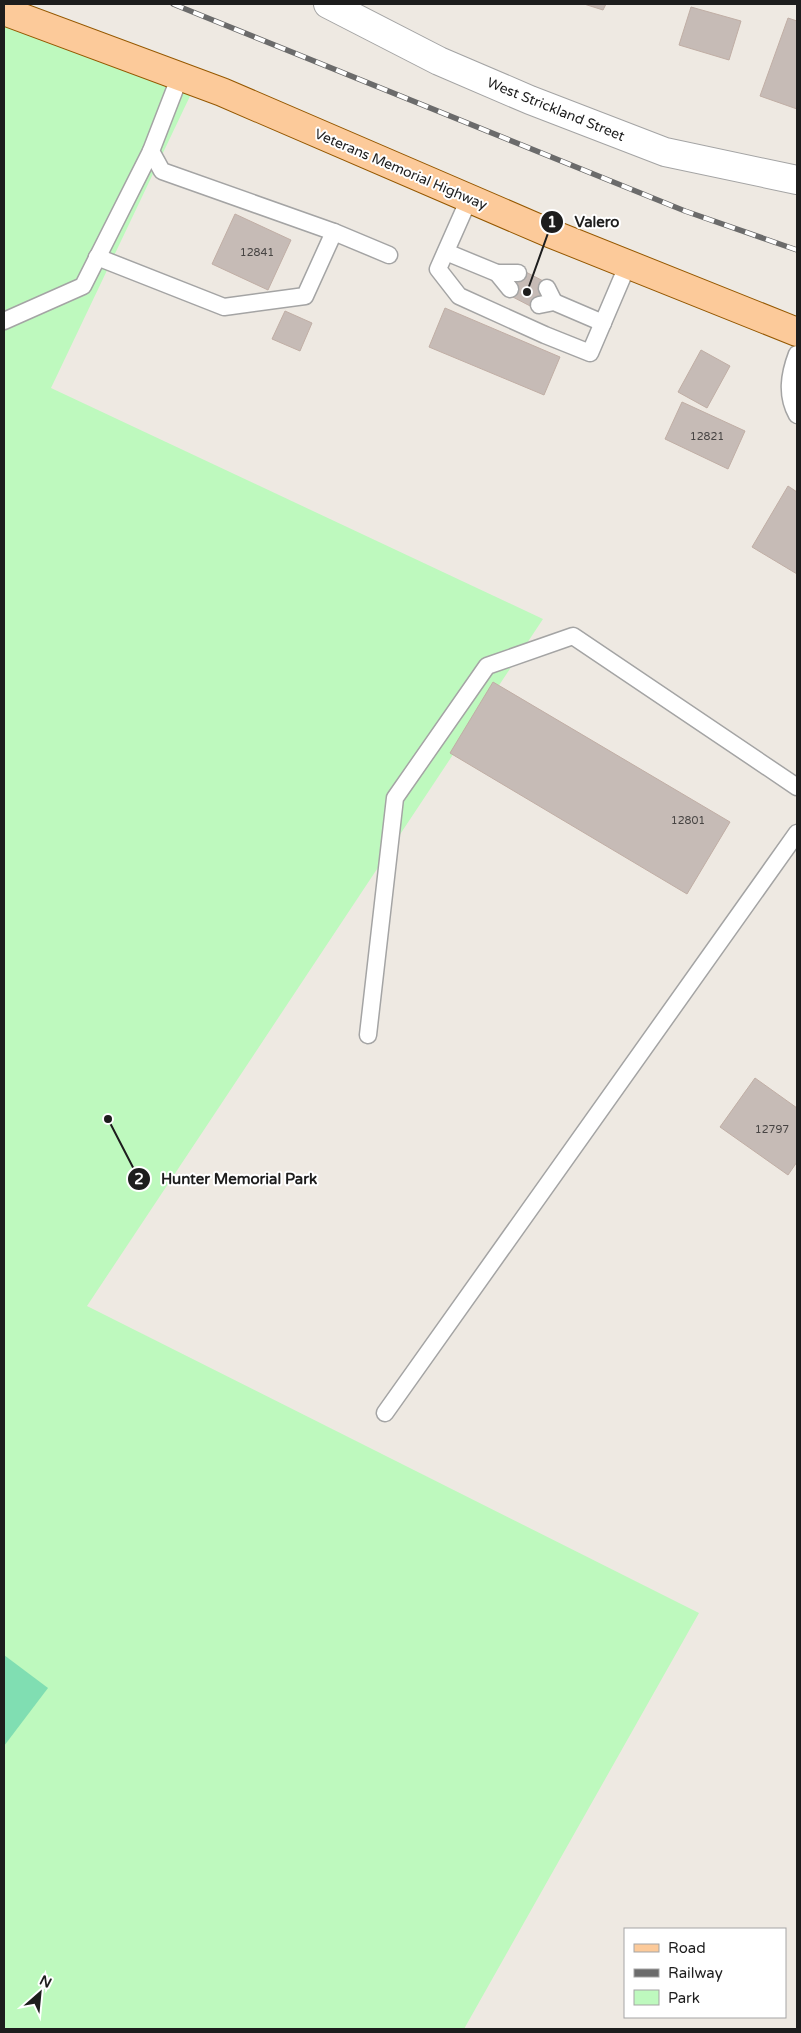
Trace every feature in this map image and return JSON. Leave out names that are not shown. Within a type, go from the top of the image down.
[{"type":"main road","name":"Veterans Memorial Highway","points":[[4,11],[222,92],[469,199],[797,332]]},
{"type":"street","name":"West Strickland Street","points":[[328,4],[438,61],[530,100],[664,152],[797,180]]},
{"type":"lane","points":[[4,321],[83,286],[151,151],[180,76]]},
{"type":"lane","points":[[151,151],[162,171],[334,232],[390,254]]},
{"type":"lane","points":[[469,199],[438,269],[458,296],[545,335],[590,353],[628,264]]},
{"type":"lane","points":[[97,257],[224,307],[305,296],[334,232]]},
{"type":"lane","points":[[446,252],[497,273],[518,273]]},
{"type":"lane","points":[[497,273],[510,289]]},
{"type":"lane","points":[[547,298],[603,323]]},
{"type":"lane","points":[[797,354],[790,372],[790,402],[797,416]]},
{"type":"lane","points":[[368,1035],[395,798],[487,666],[573,636],[797,787]]},
{"type":"lane","points":[[385,1413],[797,833]]},
{"type":"green space","points":[[4,22],[191,94],[51,388],[543,619],[87,1306],[699,1613],[464,2029],[4,2029]]},
{"type":"green space","points":[[4,1655],[48,1688],[4,1746]]},
{"type":"building","points":[[584,4],[606,4],[603,10]]},
{"type":"building","points":[[691,7],[741,21],[729,60],[679,45]]},
{"type":"building","points":[[788,18],[797,21],[797,109],[760,96]]},
{"type":"building","points":[[235,214],[291,240],[268,290],[212,264]]},
{"type":"building","points":[[520,269],[549,284],[536,309],[507,294]]},
{"type":"building","points":[[445,308],[560,357],[544,395],[429,347]]},
{"type":"building","points":[[285,311],[312,323],[300,351],[272,339]]},
{"type":"building","points":[[701,350],[730,366],[707,408],[678,392]]},
{"type":"building","points":[[682,402],[745,431],[728,469],[665,439]]},
{"type":"building","points":[[788,486],[797,492],[797,574],[752,547]]},
{"type":"building","points":[[493,682],[730,822],[687,894],[450,753]]},
{"type":"building","points":[[755,1078],[797,1108],[797,1162],[788,1175],[720,1127]]},
{"type":"railway","points":[[173,4],[685,211],[797,250]]},
{"type":"place","name":"Valero","points":[[527,292]]},
{"type":"place","name":"Hunter Memorial Park","points":[[108,1119]]}]
